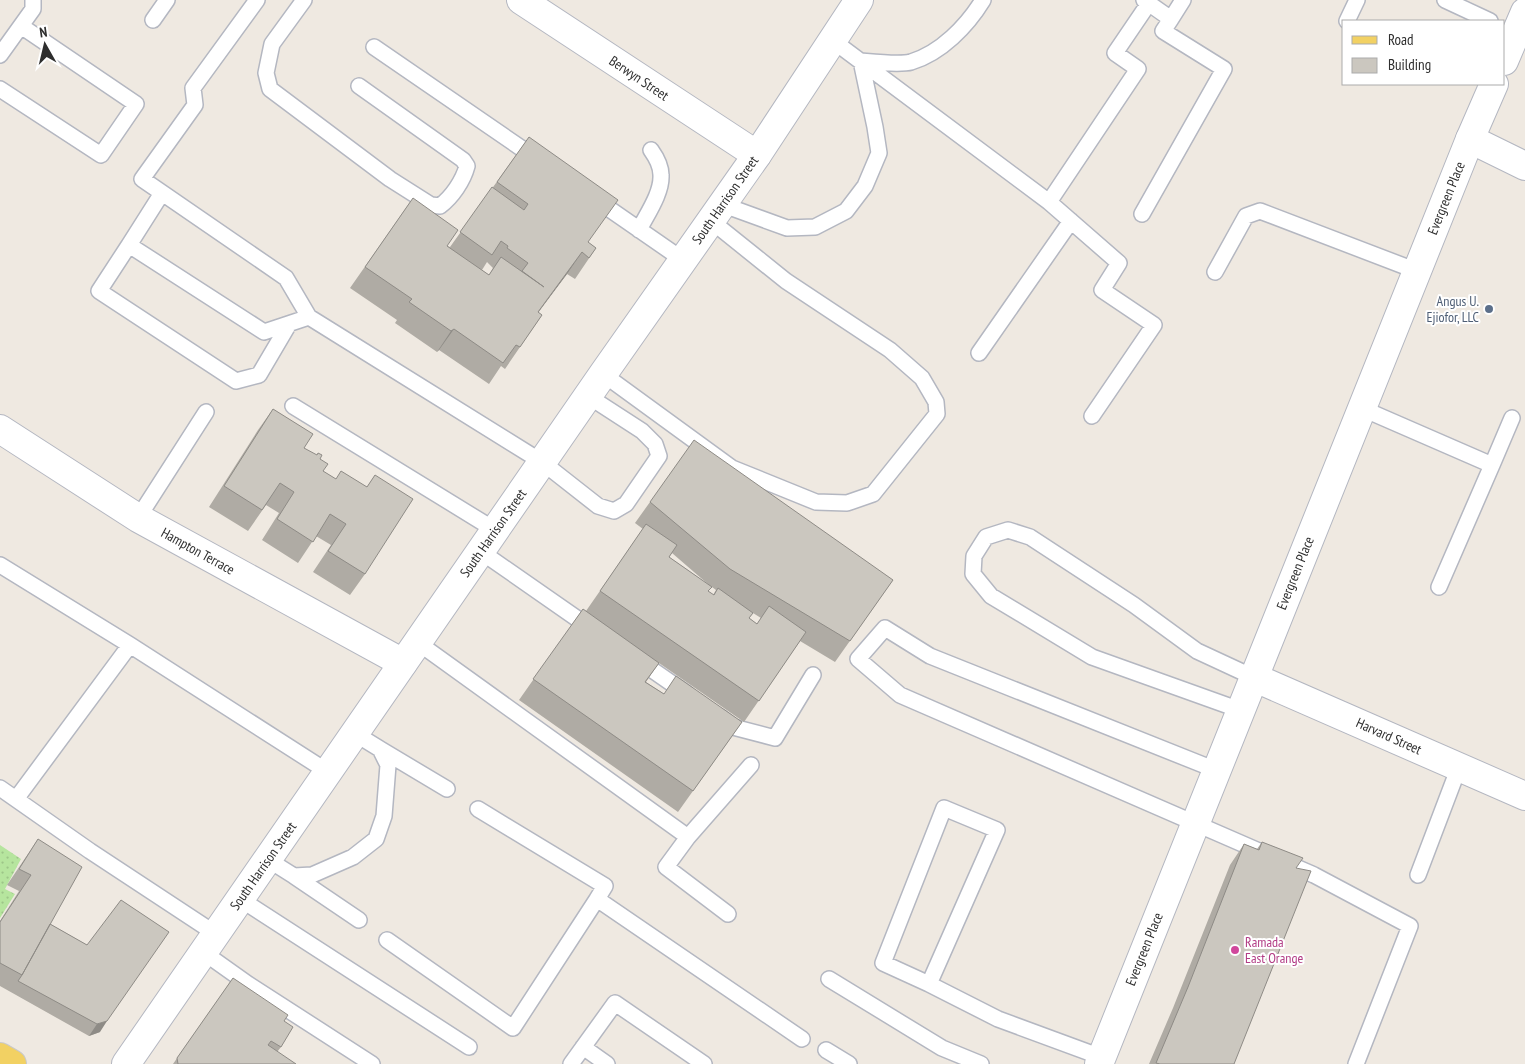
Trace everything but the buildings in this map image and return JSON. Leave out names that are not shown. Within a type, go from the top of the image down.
[{"type":"main road","points":[[0,1057],[12,1064]]},
{"type":"street","name":"Berwyn Street","points":[[521,0],[757,155]]},
{"type":"street","name":"South Harrison Street","points":[[126,1064],[588,396],[613,381],[683,260],[757,155],[859,0]]},
{"type":"street","points":[[1505,58],[1515,24]]},
{"type":"street","name":"Evergreen Place","points":[[1100,1061],[1253,677],[1470,139],[1494,85]]},
{"type":"street","points":[[1470,139],[1525,166]]},
{"type":"street","name":"Hampton Terrace","points":[[0,429],[138,518],[381,653],[410,652]]},
{"type":"street","name":"Harvard Street","points":[[1253,677],[1525,796]]},
{"type":"lane","points":[[0,54],[34,8],[33,0]]},
{"type":"lane","points":[[153,20],[167,0]]},
{"type":"lane","points":[[257,0],[193,88],[194,105],[142,180],[286,278],[309,317],[542,462],[598,506],[614,511],[626,504],[659,456],[655,444],[642,431],[588,396]]},
{"type":"lane","points":[[304,0],[272,44],[266,73],[270,89],[390,179],[431,206],[440,206],[447,201],[465,174],[467,166],[463,160],[359,86]]},
{"type":"lane","points":[[861,61],[910,62],[937,50],[971,19],[983,0]]},
{"type":"lane","points":[[1142,214],[1224,69],[1163,31],[1183,0]]},
{"type":"lane","points":[[1347,20],[1357,0]]},
{"type":"lane","points":[[1446,0],[1488,20]]},
{"type":"lane","points":[[1049,202],[1138,69],[1115,53],[1146,2],[1171,19]]},
{"type":"lane","points":[[0,89],[101,155],[136,104],[21,26]]},
{"type":"lane","points":[[832,40],[1049,202],[1119,263],[1102,290],[1154,325],[1092,416]]},
{"type":"lane","points":[[374,46],[551,169]]},
{"type":"lane","points":[[716,212],[787,228],[815,227],[846,211],[864,186],[878,153],[876,127],[861,61]]},
{"type":"lane","points":[[639,230],[659,189],[662,174],[657,159],[651,150]]},
{"type":"lane","points":[[583,191],[683,260]]},
{"type":"lane","points":[[162,194],[99,291],[236,380],[259,375],[289,324]]},
{"type":"lane","points":[[1215,272],[1246,216],[1260,211],[1417,271]]},
{"type":"lane","points":[[613,381],[732,468],[816,502],[847,503],[873,494],[937,414],[936,402],[922,378],[890,350],[786,280],[731,237],[716,212]]},
{"type":"lane","points":[[979,352],[1071,221]]},
{"type":"lane","points":[[129,245],[264,332],[309,317]]},
{"type":"lane","points":[[293,406],[488,541],[605,637]]},
{"type":"lane","points":[[1362,408],[1492,465]]},
{"type":"lane","points":[[138,518],[206,412]]},
{"type":"lane","points":[[1439,587],[1512,418]]},
{"type":"lane","points":[[1240,710],[1092,657],[991,596],[973,574],[974,556],[986,537],[1008,530],[1030,537],[1134,605],[1197,651],[1253,677]]},
{"type":"lane","points":[[0,565],[130,645],[328,772]]},
{"type":"lane","points":[[1216,770],[930,656],[885,628],[858,659],[900,695],[1314,875],[1410,926],[1356,1064]]},
{"type":"lane","points":[[16,800],[130,645]]},
{"type":"lane","points":[[410,652],[688,837]]},
{"type":"lane","points":[[629,654],[733,727],[775,738],[814,675]]},
{"type":"lane","points":[[354,733],[447,790]]},
{"type":"lane","points":[[294,876],[312,875],[353,857],[376,839],[384,816],[388,765],[380,749]]},
{"type":"lane","points":[[728,914],[666,867],[688,837],[751,765]]},
{"type":"lane","points":[[1418,875],[1459,768]]},
{"type":"lane","points":[[0,788],[90,851],[209,943],[248,984],[372,1064]]},
{"type":"lane","points":[[929,984],[997,830],[944,808],[883,963],[998,1019],[1100,1061]]},
{"type":"lane","points":[[387,940],[513,1028],[605,886],[478,809]]},
{"type":"lane","points":[[267,860],[359,920]]},
{"type":"lane","points":[[240,898],[469,1046]]},
{"type":"lane","points":[[597,899],[802,1039]]},
{"type":"lane","points":[[829,979],[942,1048],[981,1064]]},
{"type":"lane","points":[[570,1064],[616,1003],[704,1064]]},
{"type":"lane","points":[[583,1047],[607,1064]]},
{"type":"lane","points":[[826,1050],[849,1064]]},
{"type":"green space","points":[[0,845],[21,859],[5,889],[15,894],[0,918]]},
{"type":"place","name":"Angus U. Ejiofor, LLC","points":[[1489,309]]},
{"type":"place","name":"Ramada East Orange","points":[[1235,950]]}]
